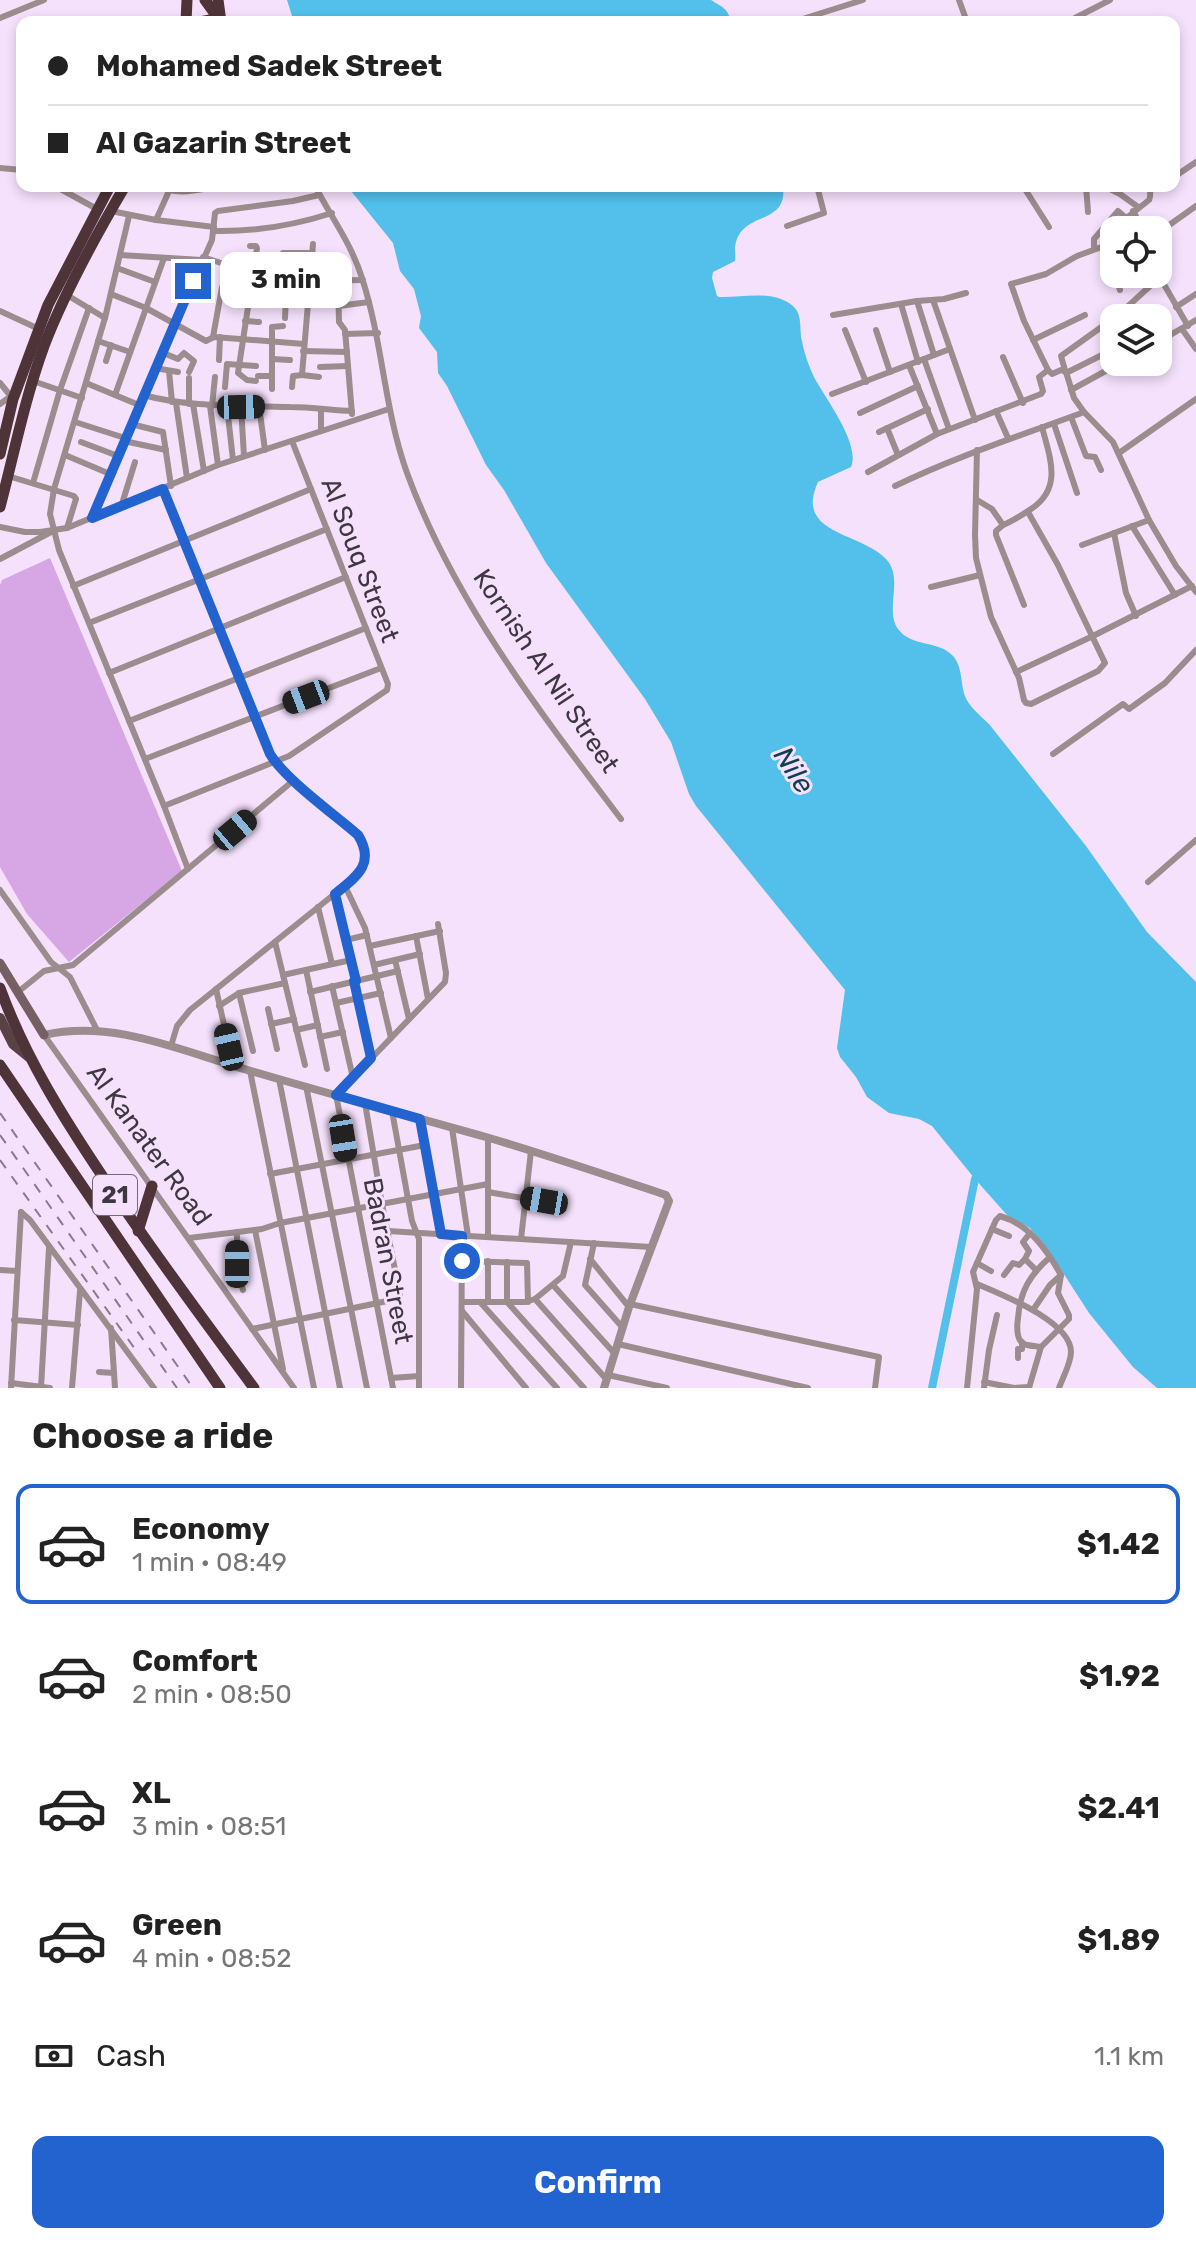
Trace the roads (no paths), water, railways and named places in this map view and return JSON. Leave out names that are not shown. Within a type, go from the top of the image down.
[{"type":"highway","points":[[0,454],[12,397],[48,305],[107,192]]},
{"type":"highway","points":[[0,507],[45,344],[66,295],[121,192]]},
{"type":"highway","name":"21","points":[[0,988],[29,1057],[73,1132],[138,1231],[254,1388]]},
{"type":"highway","name":"21","points":[[0,1065],[220,1388]]},
{"type":"highway","points":[[138,1231],[152,1186]]},
{"type":"main road","name":"Al Kanater Road","points":[[0,963],[44,1035]]},
{"type":"main road","points":[[0,1018],[13,1044],[29,1057]]},
{"type":"street","points":[[0,18],[44,0]]},
{"type":"street","points":[[812,16],[863,0]]},
{"type":"street","points":[[960,3],[970,0]]},
{"type":"street","points":[[1079,16],[1110,0]]},
{"type":"street","points":[[66,192],[97,209]]},
{"type":"street","points":[[156,220],[169,192]]},
{"type":"street","name":"Kornish Al Nil Street","points":[[318,192],[356,259],[378,333],[395,435],[408,475],[442,552],[462,592],[532,700],[621,819]]},
{"type":"street","points":[[787,226],[824,213],[819,192]]},
{"type":"street","points":[[1027,192],[1049,227]]},
{"type":"street","points":[[1086,192],[1088,212]]},
{"type":"street","points":[[1116,192],[1136,209],[1138,216]]},
{"type":"street","points":[[1094,249],[1094,239],[1118,211],[1124,220],[1149,199],[1150,192]]},
{"type":"street","points":[[92,518],[161,352],[212,240],[214,215],[218,211],[319,195]]},
{"type":"street","points":[[1172,223],[1196,206]]},
{"type":"street","points":[[110,211],[238,232],[285,226],[332,213]]},
{"type":"street","points":[[129,216],[105,318],[54,489],[50,514],[59,550],[188,869]]},
{"type":"street","points":[[302,375],[313,244]]},
{"type":"street","points":[[250,246],[257,247],[253,255],[255,268],[238,375],[248,380],[272,376]]},
{"type":"street","points":[[1100,247],[1046,274],[1011,284],[1048,370],[1054,374],[1066,372],[1100,356]]},
{"type":"street","points":[[283,253],[312,253]]},
{"type":"street","points":[[120,255],[203,258],[227,265]]},
{"type":"street","points":[[115,395],[164,258]]},
{"type":"street","points":[[287,266],[288,273],[310,278],[363,280]]},
{"type":"street","points":[[117,268],[155,282]]},
{"type":"street","points":[[231,272],[255,268]]},
{"type":"street","points":[[338,281],[339,322],[345,334],[353,421]]},
{"type":"street","points":[[294,282],[295,293],[308,293]]},
{"type":"street","points":[[235,285],[263,305]]},
{"type":"street","points":[[219,360],[216,337],[222,287]]},
{"type":"street","points":[[1130,304],[1148,288]]},
{"type":"street","points":[[1166,288],[1196,349]]},
{"type":"street","points":[[833,315],[966,293]]},
{"type":"street","points":[[111,294],[175,322],[206,341],[216,337],[242,339],[347,352]]},
{"type":"street","points":[[1176,307],[1196,294]]},
{"type":"street","points":[[66,295],[105,318]]},
{"type":"street","points":[[237,297],[286,296],[284,322],[273,325],[272,389]]},
{"type":"street","points":[[933,300],[975,420]]},
{"type":"street","points":[[917,301],[934,355]]},
{"type":"street","points":[[339,306],[369,302]]},
{"type":"street","points":[[901,304],[949,429]]},
{"type":"street","points":[[33,483],[60,390],[89,308]]},
{"type":"street","points":[[0,311],[39,329]]},
{"type":"street","points":[[1033,340],[1085,315]]},
{"type":"street","points":[[1172,335],[1196,320]]},
{"type":"street","points":[[245,321],[259,322]]},
{"type":"street","points":[[295,324],[306,324]]},
{"type":"street","points":[[1016,672],[1175,595],[1194,589],[1176,566],[1149,520],[1119,453],[1105,432],[1084,412],[1071,390],[1061,356],[1100,328]]},
{"type":"street","points":[[845,330],[866,382]]},
{"type":"street","points":[[876,330],[890,372]]},
{"type":"street","points":[[345,334],[378,333]]},
{"type":"street","points":[[98,341],[130,352]]},
{"type":"street","points":[[106,361],[111,345]]},
{"type":"street","points":[[832,394],[950,349]]},
{"type":"street","points":[[161,352],[178,359],[184,353],[194,361],[189,375],[191,404],[204,471]]},
{"type":"street","points":[[1003,357],[1023,403]]},
{"type":"street","points":[[272,359],[290,360]]},
{"type":"street","points":[[225,387],[227,364],[256,366]]},
{"type":"street","points":[[909,365],[937,434]]},
{"type":"street","points":[[320,367],[348,366]]},
{"type":"street","points":[[155,368],[178,372]]},
{"type":"street","points":[[868,472],[937,434],[1023,403],[1042,393],[1039,377],[1048,370]]},
{"type":"street","points":[[169,371],[187,478]]},
{"type":"street","points":[[1071,390],[1100,374]]},
{"type":"street","points":[[292,387],[293,376],[319,377]]},
{"type":"street","points":[[215,377],[211,406],[218,465]]},
{"type":"street","points":[[33,381],[82,398]]},
{"type":"street","points":[[0,383],[12,397],[0,404]]},
{"type":"street","points":[[86,383],[139,405]]},
{"type":"street","points":[[860,413],[918,386]]},
{"type":"street","points":[[143,395],[174,403],[211,406],[352,411]]},
{"type":"street","points":[[1119,453],[1196,399]]},
{"type":"street","points":[[259,406],[265,450]]},
{"type":"street","points":[[227,407],[233,460]]},
{"type":"street","points":[[241,407],[244,456]]},
{"type":"street","points":[[321,409],[321,431]]},
{"type":"street","points":[[0,527],[25,532],[67,528],[218,465],[389,409]]},
{"type":"street","points":[[879,432],[928,409]]},
{"type":"street","points":[[996,411],[1008,438]]},
{"type":"street","points":[[895,486],[977,450],[1084,412]]},
{"type":"street","points":[[1071,417],[1086,456],[1095,457],[1101,470]]},
{"type":"street","points":[[75,422],[124,440],[166,450]]},
{"type":"street","points":[[131,424],[163,432],[167,487],[184,540],[275,762],[358,835],[365,849],[364,864],[357,876],[183,1017],[171,1046]]},
{"type":"street","points":[[1054,424],[1077,493]]},
{"type":"street","points":[[1024,605],[996,531],[1028,512],[1047,495],[1052,468],[1042,427]]},
{"type":"street","points":[[887,428],[898,455]]},
{"type":"street","name":"Al Souq Street","points":[[275,762],[302,749],[385,693],[388,687],[292,441]]},
{"type":"street","points":[[81,442],[118,456]]},
{"type":"street","points":[[977,450],[974,545],[980,575],[991,617],[1016,672],[1026,703],[1035,704],[1105,666],[1058,565],[1028,512]]},
{"type":"street","points":[[65,455],[110,474]]},
{"type":"street","points":[[121,507],[135,462]]},
{"type":"street","points":[[8,476],[74,496],[76,499],[67,528]]},
{"type":"street","points":[[73,586],[311,489]]},
{"type":"street","points":[[977,500],[992,509],[1003,525]]},
{"type":"street","points":[[1082,545],[1149,520]]},
{"type":"street","points":[[1132,526],[1175,595]]},
{"type":"street","points":[[89,623],[327,529]]},
{"type":"street","points":[[0,559],[54,531]]},
{"type":"street","points":[[1114,533],[1126,593],[1136,616]]},
{"type":"street","points":[[931,587],[980,575]]},
{"type":"street","points":[[109,673],[346,577]]},
{"type":"street","points":[[129,721],[366,628]]},
{"type":"street","points":[[1053,754],[1123,704],[1129,709],[1159,689],[1196,650]]},
{"type":"street","points":[[145,759],[381,668]]},
{"type":"street","points":[[164,806],[275,762]]},
{"type":"street","points":[[18,992],[44,971],[73,965],[294,780]]},
{"type":"street","points":[[1148,882],[1196,840]]},
{"type":"street","points":[[345,886],[367,935],[391,1038]]},
{"type":"street","points":[[0,890],[46,955],[70,977],[97,1030]]},
{"type":"street","points":[[335,894],[371,1058]]},
{"type":"street","points":[[318,907],[332,964]]},
{"type":"street","points":[[336,1095],[446,978],[439,927],[416,936],[370,946]]},
{"type":"street","points":[[346,940],[367,935]]},
{"type":"street","points":[[416,936],[428,999]]},
{"type":"street","points":[[275,942],[305,1065]]},
{"type":"street","points":[[374,965],[420,954]]},
{"type":"street","points":[[219,1006],[239,993],[306,970],[351,960]]},
{"type":"street","points":[[395,960],[409,1019]]},
{"type":"street","points":[[306,970],[327,1069]]},
{"type":"street","points":[[310,992],[398,971]]},
{"type":"street","points":[[332,986],[353,1078]]},
{"type":"street","points":[[216,989],[229,1047]]},
{"type":"street","points":[[239,993],[253,1051]]},
{"type":"street","points":[[336,1003],[381,993]]},
{"type":"street","points":[[268,1009],[277,1049]]},
{"type":"street","points":[[271,1024],[294,1019]]},
{"type":"street","points":[[296,1030],[318,1025]]},
{"type":"street","points":[[44,1035],[97,1030],[171,1046],[531,1151],[669,1197],[607,1381]]},
{"type":"street","points":[[320,1037],[343,1032]]},
{"type":"street","name":"Al Kanater Road","points":[[44,1035],[294,1388]]},
{"type":"street","points":[[250,1071],[314,1388]]},
{"type":"street","points":[[279,1079],[340,1388]]},
{"type":"street","points":[[306,1086],[367,1388]]},
{"type":"street","name":"Badran Street","points":[[336,1095],[393,1388]]},
{"type":"street","points":[[252,1329],[397,1299],[400,1295],[365,1103]]},
{"type":"street","points":[[392,1111],[412,1221],[417,1233],[419,1388]]},
{"type":"street","points":[[420,1119],[441,1234]]},
{"type":"street","points":[[452,1128],[465,1236],[461,1388]]},
{"type":"street","points":[[488,1138],[488,1237]]},
{"type":"street","points":[[270,1174],[425,1145]]},
{"type":"street","points":[[521,1239],[531,1151]]},
{"type":"street","points":[[189,1238],[255,1230],[488,1184]]},
{"type":"street","points":[[488,1192],[562,1205]]},
{"type":"street","points":[[50,1388],[11,1386],[21,1212],[28,1217],[154,1388]]},
{"type":"street","points":[[967,1388],[977,1284],[973,1277],[1000,1216],[1030,1233],[1046,1250],[1061,1275],[1058,1293],[1069,1315],[1068,1320],[1041,1347],[1029,1388],[984,1385],[997,1315]]},
{"type":"street","points":[[992,1229],[1009,1236]]},
{"type":"street","points":[[255,1230],[284,1372]]},
{"type":"street","points":[[388,1231],[651,1247]]},
{"type":"street","points":[[237,1232],[237,1267],[243,1290]]},
{"type":"street","points":[[1004,1275],[1013,1263],[1020,1264],[1025,1259],[1029,1251],[1023,1242],[1030,1233]]},
{"type":"street","points":[[462,1302],[532,1300],[563,1276],[571,1242]]},
{"type":"street","points":[[594,1243],[585,1285],[623,1328]]},
{"type":"street","points":[[41,1387],[49,1247]]},
{"type":"street","points":[[1018,1358],[1018,1349],[1022,1349],[1017,1324],[1019,1303],[1025,1285],[1050,1257]]},
{"type":"street","points":[[590,1259],[630,1306],[879,1357],[875,1388]]},
{"type":"street","points":[[1025,1259],[1036,1270]]},
{"type":"street","points":[[462,1261],[525,1263],[529,1267],[532,1300],[607,1381],[667,1388]]},
{"type":"street","points":[[488,1261],[484,1302],[557,1388]]},
{"type":"street","points":[[507,1262],[507,1302],[584,1388]]},
{"type":"street","points":[[977,1263],[991,1271]]},
{"type":"street","points":[[0,1270],[17,1271]]},
{"type":"street","points":[[1033,1310],[1061,1275]]},
{"type":"street","points":[[977,1284],[1033,1310],[1068,1341],[1071,1352],[1059,1388]]},
{"type":"street","points":[[553,1285],[616,1349],[808,1388]]},
{"type":"street","points":[[72,1388],[80,1291]]},
{"type":"street","points":[[462,1311],[526,1388]]},
{"type":"street","points":[[14,1320],[78,1325]]},
{"type":"street","points":[[111,1328],[115,1388]]},
{"type":"street","points":[[1022,1342],[1041,1347]]},
{"type":"street","points":[[969,1366],[986,1368]]},
{"type":"street","points":[[99,1372],[114,1373]]},
{"type":"street","points":[[0,1374],[12,1375]]},
{"type":"street","points":[[391,1378],[419,1376]]},
{"type":"water","points":[[287,0],[711,0],[729,16],[292,16]]},
{"type":"water","name":"Nile","points":[[352,192],[783,192],[779,207],[773,213],[741,232],[735,244],[735,261],[713,272],[712,278],[719,297],[776,298],[793,306],[798,314],[803,346],[814,377],[847,434],[853,457],[851,467],[818,482],[813,499],[815,512],[833,530],[874,549],[885,558],[894,574],[893,612],[898,629],[910,639],[939,647],[952,655],[958,664],[969,704],[989,724],[1086,846],[1147,932],[1196,982],[1196,1388],[1157,1388],[1133,1367],[1089,1313],[1047,1248],[1030,1228],[1007,1215],[932,1126],[919,1119],[889,1113],[867,1097],[837,1048],[845,990],[696,806],[671,742],[645,699],[546,563],[486,465],[438,373],[437,352],[419,328],[421,316],[414,289],[400,271],[393,243]]},
{"type":"waterway","points":[[932,1388],[975,1179]]},
{"type":"railway","points":[[0,1113],[193,1388]]},
{"type":"railway","points":[[0,1135],[177,1388]]},
{"type":"railway","points":[[0,1160],[135,1349]]}]
